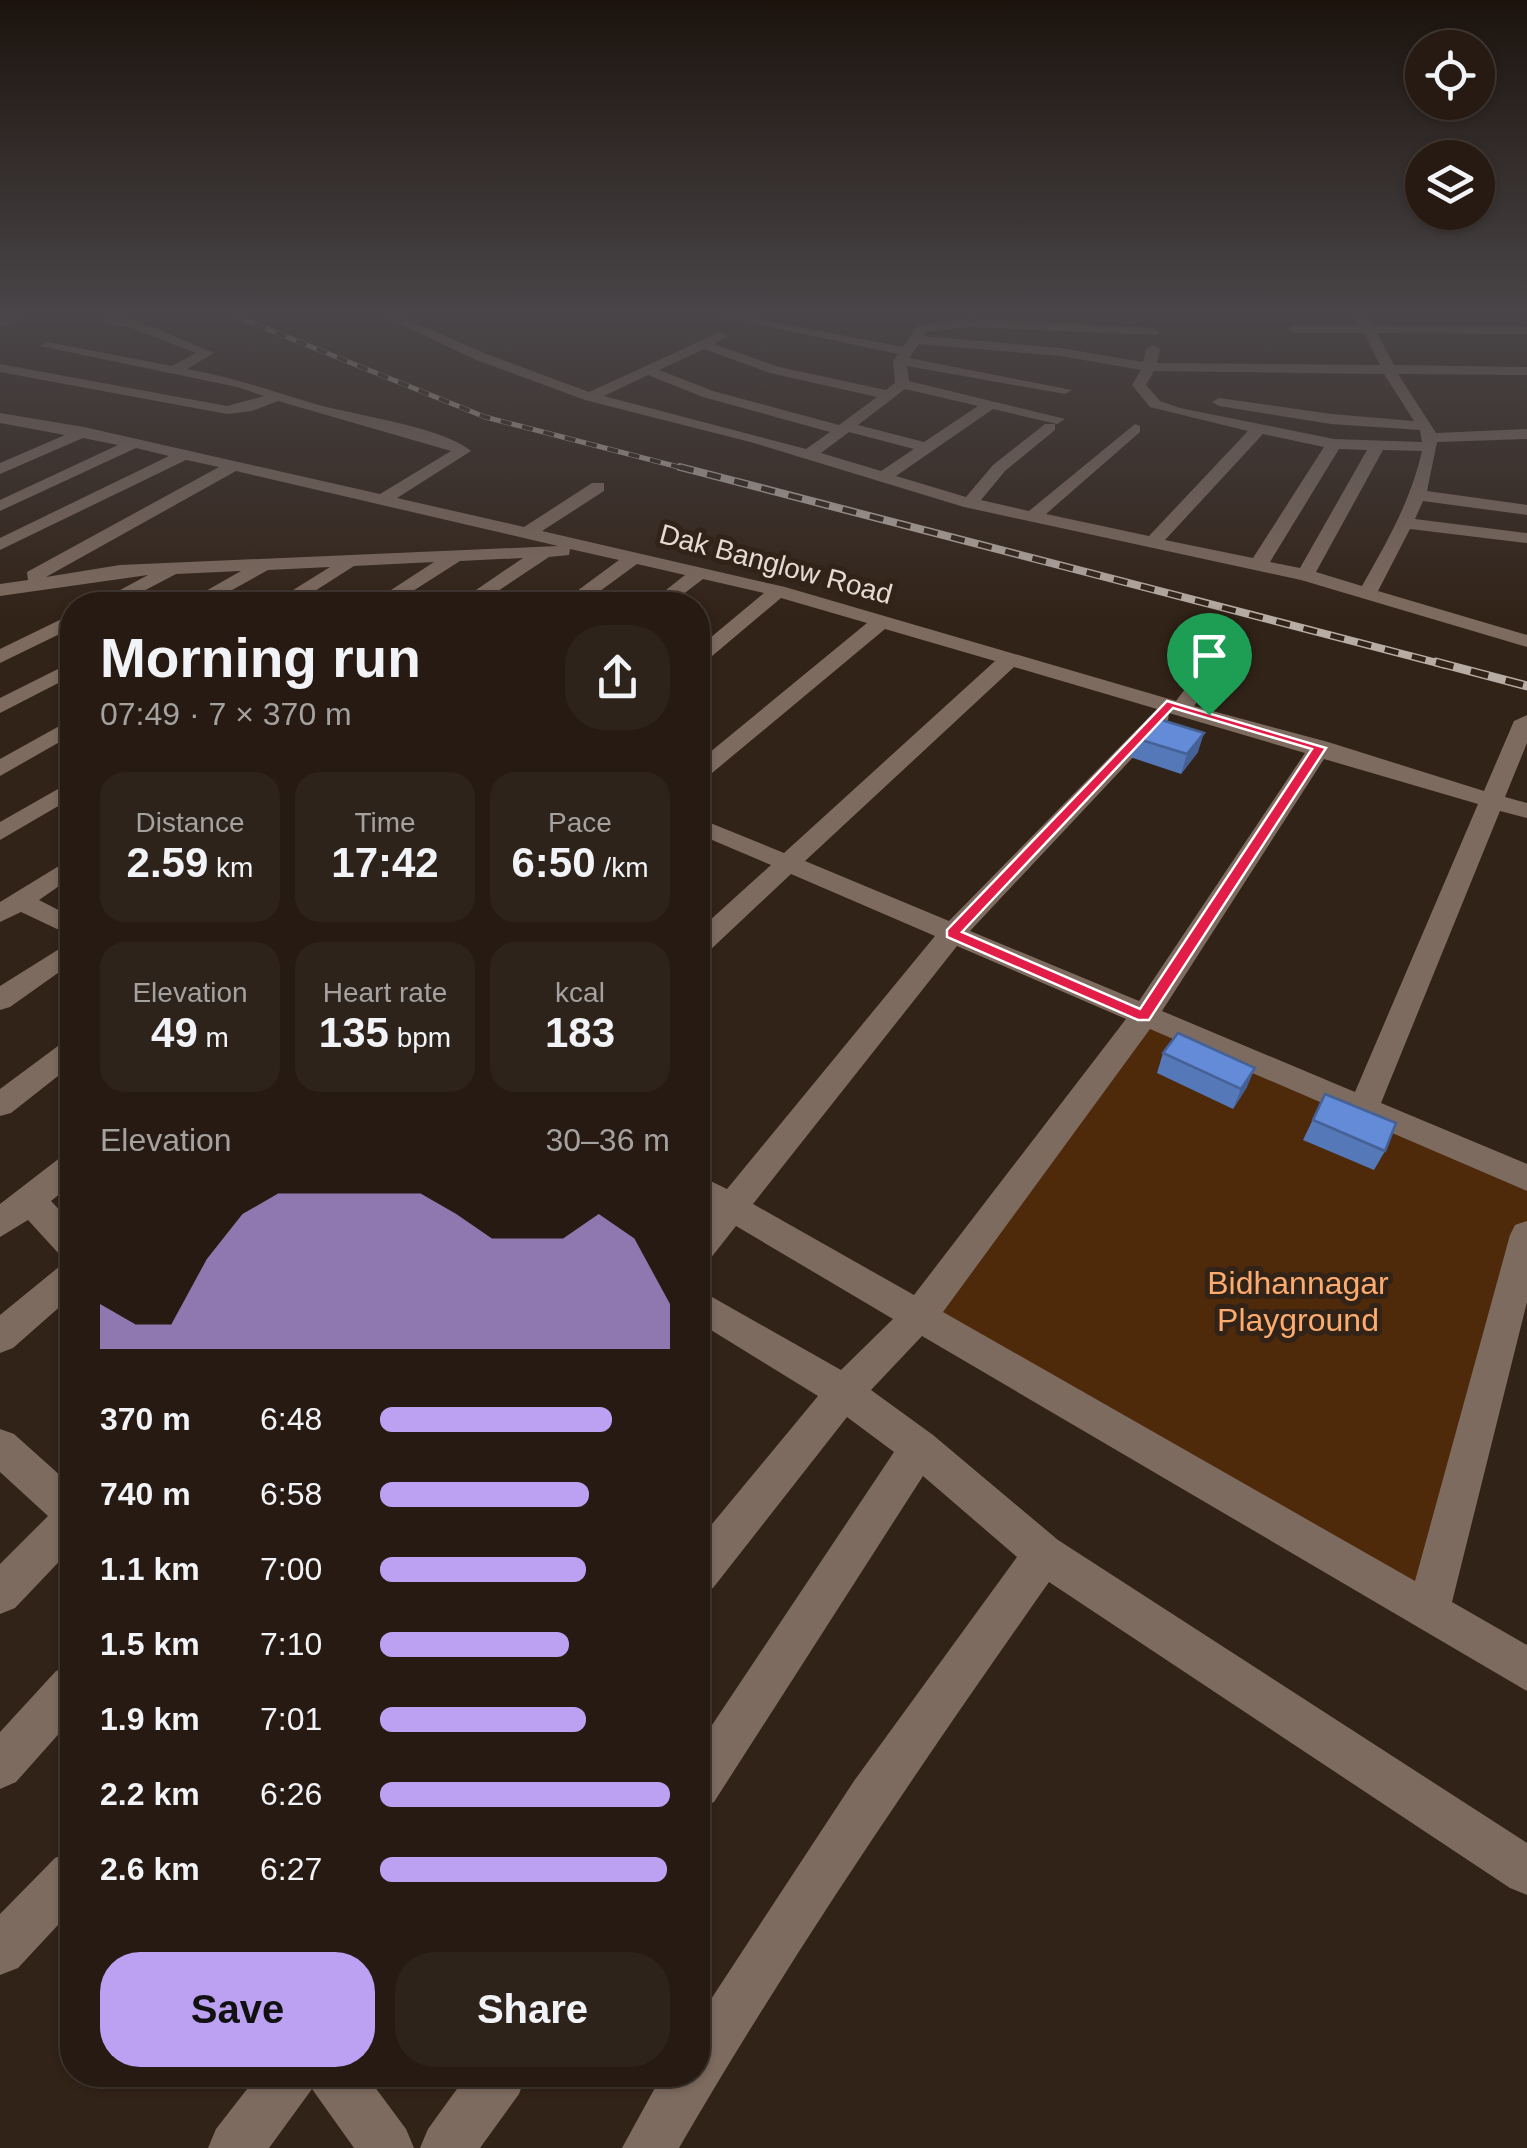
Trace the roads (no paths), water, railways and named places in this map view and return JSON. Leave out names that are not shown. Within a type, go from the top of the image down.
[{"type":"street","name":"Dak Banglow Road","points":[[10,426],[47,416]]},
{"type":"street","name":"Dak Banglow Road","points":[[49,416],[84,432],[778,590],[1527,811]]},
{"type":"street","points":[[350,416],[463,451],[381,501]]},
{"type":"street","points":[[667,416],[810,454],[970,503],[1305,575],[1527,641]]},
{"type":"street","points":[[797,416],[927,447]]},
{"type":"street","points":[[810,454],[860,416]]},
{"type":"street","points":[[883,478],[972,416]]},
{"type":"street","points":[[970,503],[999,468],[1054,423],[1031,416]]},
{"type":"street","points":[[1195,416],[1334,444],[1378,446],[1428,437],[1527,434]]},
{"type":"street","points":[[1313,416],[1428,437]]},
{"type":"street","points":[[1368,592],[1416,495],[1428,437],[1416,416]]},
{"type":"street","points":[[1033,516],[1135,428]]},
{"type":"street","points":[[1154,541],[1258,430]]},
{"type":"street","points":[[0,470],[84,432]]},
{"type":"street","points":[[1508,434],[1527,457]]},
{"type":"street","points":[[0,506],[134,442]]},
{"type":"street","points":[[1259,564],[1334,444]]},
{"type":"street","points":[[1305,575],[1378,446]]},
{"type":"street","points":[[0,544],[183,455]]},
{"type":"street","points":[[8,588],[233,466]]},
{"type":"street","points":[[527,532],[598,487]]},
{"type":"street","points":[[1416,495],[1527,510]]},
{"type":"street","points":[[1404,523],[1527,538]]},
{"type":"street","points":[[8,588],[120,571],[600,548]]},
{"type":"street","points":[[484,592],[544,553]]},
{"type":"street","points":[[399,592],[457,556]]},
{"type":"street","points":[[586,592],[637,556]]},
{"type":"street","points":[[301,592],[352,562]]},
{"type":"street","points":[[216,592],[263,567]]},
{"type":"street","points":[[128,592],[176,568]]},
{"type":"street","points":[[674,592],[700,573]]},
{"type":"street","points":[[710,648],[778,590]]},
{"type":"street","points":[[710,763],[884,620]]},
{"type":"street","points":[[0,656],[60,626]]},
{"type":"street","points":[[710,1233],[952,934],[1177,705],[1228,645]]},
{"type":"street","points":[[710,935],[1012,657]]},
{"type":"street","points":[[5,699],[60,674]]},
{"type":"street","points":[[5,699],[60,723]]},
{"type":"street","points":[[1191,736],[1209,715]]},
{"type":"street","points":[[1362,1109],[1525,721]]},
{"type":"street","points":[[0,768],[60,734]]},
{"type":"street","points":[[710,1558],[844,1392],[920,1315],[1143,1016],[1320,748]]},
{"type":"street","points":[[0,833],[60,796]]},
{"type":"street","points":[[710,830],[1527,1178]]},
{"type":"street","points":[[5,910],[60,874]]},
{"type":"street","points":[[5,910],[60,924]]},
{"type":"street","points":[[0,1000],[60,958]]},
{"type":"street","points":[[0,1105],[60,1059]]},
{"type":"street","points":[[0,1223],[60,1176]]},
{"type":"street","points":[[710,1195],[1527,1669]]},
{"type":"street","points":[[30,1200],[60,1231]]},
{"type":"street","points":[[1428,1612],[1527,1236]]},
{"type":"street","points":[[0,1337],[60,1286]]},
{"type":"street","points":[[710,1311],[844,1392],[919,1448],[1044,1554],[1527,1871]]},
{"type":"street","points":[[0,1447],[60,1501]]},
{"type":"street","points":[[710,1768],[919,1448]]},
{"type":"street","points":[[0,1593],[60,1532]]},
{"type":"street","points":[[710,2042],[870,1796],[1044,1554]]},
{"type":"street","points":[[0,1766],[60,1700]]},
{"type":"street","points":[[0,1950],[60,1888]]},
{"type":"street","points":[[236,2148],[283,2087]]},
{"type":"street","points":[[342,2087],[387,2148]]},
{"type":"street","points":[[447,2148],[491,2087]]},
{"type":"street","points":[[649,2148],[683,2087]]},
{"type":"railway","points":[[483,416],[690,470]]},
{"type":"railway","points":[[680,467],[1445,665]]},
{"type":"railway","points":[[1436,662],[1527,686]]},
{"type":"park label","name":"Bidhannagar Playground","points":[[1298,1302]]}]
